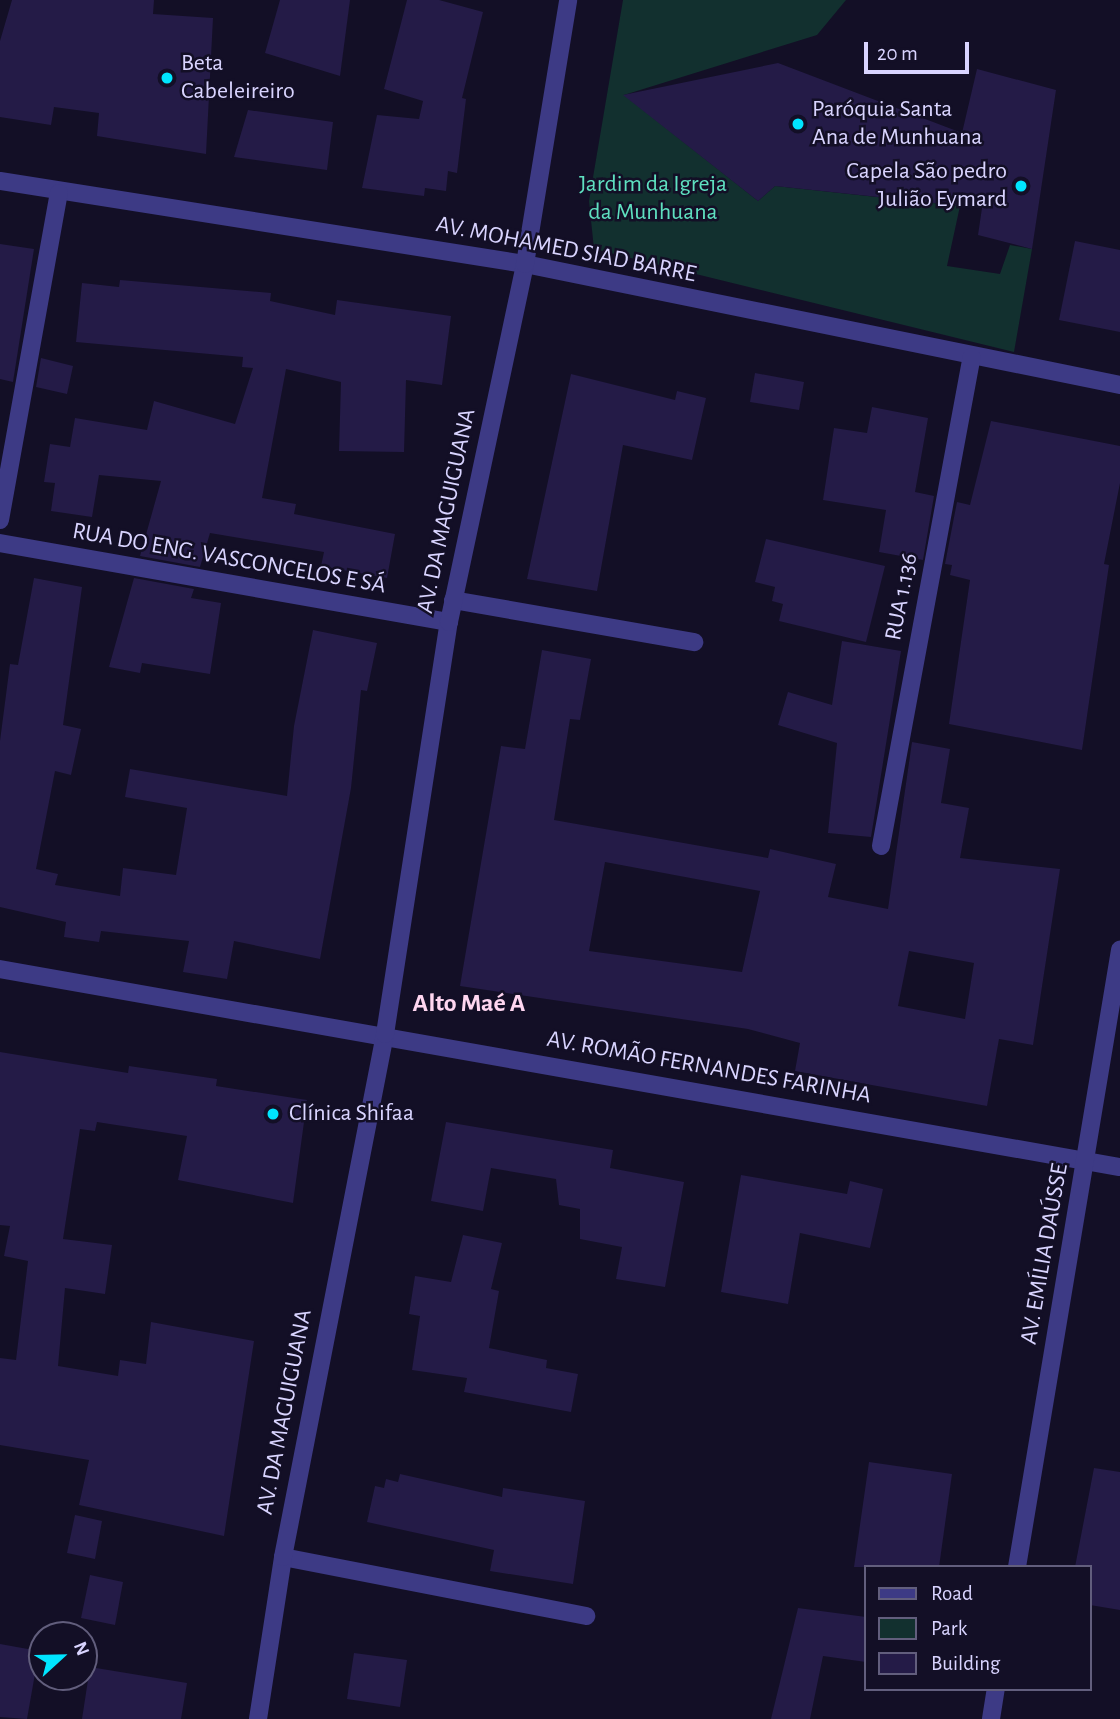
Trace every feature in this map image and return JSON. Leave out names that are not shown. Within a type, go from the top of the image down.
[{"type":"street","name":"AV. DA MAGUIGUANA","points":[[258,1719],[282,1557],[365,1116],[385,1034],[449,622],[525,264],[568,0]]},
{"type":"street","name":"AV. MOHAMED SIAD BARRE","points":[[0,181],[59,193],[525,264],[1120,385]]},
{"type":"street","points":[[0,520],[59,193]]},
{"type":"street","name":"RUA 1.136","points":[[881,846],[972,357]]},
{"type":"street","name":"RUA DO ENG. VASCONCELOS E SÁ","points":[[0,543],[449,622]]},
{"type":"street","points":[[453,600],[694,642]]},
{"type":"street","name":"AV. EMÍLIA DAÚSSE","points":[[1017,1565],[1120,950]]},
{"type":"street","name":"AV. ROMÃO FERNANDES FARINHA","points":[[0,969],[385,1034],[1120,1167]]},
{"type":"street","points":[[282,1557],[586,1616]]},
{"type":"street","points":[[991,1719],[996,1691]]},
{"type":"green space","name":"Jardim da Igreja da Munhuana","points":[[623,0],[846,0],[817,35],[624,95],[758,201],[775,186],[960,206],[947,266],[1000,274],[1010,245],[1032,249],[1014,352],[594,249],[589,201]]},
{"type":"building","points":[[12,0],[154,0],[153,14],[213,18],[206,154],[97,136],[99,113],[54,107],[51,125],[0,117],[0,41]]},
{"type":"building","points":[[280,0],[350,0],[340,76],[265,53]]},
{"type":"building","points":[[407,0],[439,0],[483,12],[462,98],[466,99],[457,173],[448,171],[446,191],[425,188],[424,196],[362,188],[377,115],[419,119],[423,101],[384,89]]},
{"type":"building","name":"Paróquia Santa Ana de Munhuana","points":[[778,63],[962,133],[977,69],[1056,90],[1032,249],[978,235],[982,208],[775,186],[758,201],[623,95]]},
{"type":"building","points":[[248,110],[333,122],[327,170],[234,157]]},
{"type":"building","points":[[1075,241],[1120,250],[1120,332],[1059,320]]},
{"type":"building","points":[[0,244],[34,249],[13,382],[0,379]]},
{"type":"building","points":[[120,280],[271,293],[270,301],[335,315],[337,300],[451,316],[442,385],[406,380],[404,452],[339,451],[341,382],[286,369],[262,498],[296,504],[294,514],[395,534],[387,578],[321,566],[324,552],[210,533],[200,567],[140,556],[161,481],[99,475],[92,517],[51,511],[55,483],[44,482],[50,444],[70,447],[75,418],[147,430],[154,401],[235,424],[253,368],[242,367],[243,357],[76,342],[82,283],[119,287]]},
{"type":"building","points":[[41,358],[73,366],[67,394],[36,387]]},
{"type":"building","points":[[755,373],[804,382],[799,410],[750,402]]},
{"type":"building","points":[[571,374],[675,400],[677,391],[706,398],[692,460],[623,445],[597,591],[527,579]]},
{"type":"building","points":[[872,407],[928,418],[915,492],[934,496],[923,560],[879,552],[886,510],[823,500],[834,428],[867,433]]},
{"type":"building","points":[[991,421],[1120,446],[1120,483],[1104,564],[1109,565],[1082,750],[949,724],[970,580],[950,575],[952,565],[945,564],[957,502],[970,505]]},
{"type":"building","points":[[766,539],[885,566],[866,642],[779,621],[783,604],[772,601],[775,587],[755,582]]},
{"type":"building","points":[[34,578],[82,587],[63,725],[81,729],[71,775],[55,771],[36,869],[58,874],[55,885],[120,896],[123,868],[176,875],[187,808],[125,797],[130,769],[287,796],[294,726],[313,630],[377,643],[367,691],[361,690],[351,788],[320,959],[234,941],[227,979],[183,972],[189,941],[101,931],[99,942],[64,937],[66,922],[0,907],[0,741],[10,664],[18,665]]},
{"type":"building","points":[[134,578],[194,589],[191,598],[221,603],[210,674],[142,663],[140,673],[109,667]]},
{"type":"building","points":[[842,641],[901,651],[871,837],[828,833],[837,743],[778,725],[788,692],[832,705]]},
{"type":"building","points":[[542,650],[591,659],[580,720],[570,719],[554,820],[768,858],[770,849],[836,864],[828,897],[888,909],[912,742],[950,749],[941,803],[969,808],[960,858],[1060,869],[1033,1045],[999,1039],[987,1106],[795,1071],[800,1043],[748,1029],[460,986],[501,746],[525,749]],"holes":[[[605,862],[760,891],[742,972],[589,951]],[[909,951],[974,963],[965,1019],[898,1006]]]},
{"type":"building","points":[[0,1052],[128,1073],[129,1066],[217,1079],[216,1086],[307,1100],[293,1203],[178,1180],[187,1136],[97,1122],[95,1131],[80,1129],[63,1239],[112,1245],[105,1294],[65,1288],[58,1366],[118,1376],[120,1360],[146,1364],[151,1322],[254,1341],[224,1536],[79,1505],[89,1460],[0,1445],[0,1358],[16,1360],[28,1261],[4,1256],[10,1226],[0,1225]]},
{"type":"building","points":[[446,1122],[613,1150],[610,1168],[684,1182],[665,1287],[616,1279],[622,1247],[580,1239],[580,1209],[559,1205],[556,1179],[491,1168],[483,1211],[431,1201]]},
{"type":"building","points":[[741,1175],[847,1194],[850,1181],[883,1189],[870,1248],[800,1233],[788,1304],[721,1292]]},
{"type":"building","points":[[463,1235],[502,1243],[491,1289],[499,1291],[489,1348],[547,1360],[546,1368],[578,1374],[571,1412],[464,1392],[467,1378],[412,1370],[420,1316],[409,1314],[415,1276],[451,1282]]},
{"type":"building","points":[[869,1462],[952,1474],[939,1565],[854,1567]]},
{"type":"building","points":[[1094,1468],[1120,1472],[1120,1610],[1092,1605],[1092,1565],[1075,1565]]},
{"type":"building","points":[[400,1474],[502,1497],[503,1488],[585,1501],[573,1584],[490,1571],[494,1550],[367,1522],[375,1486],[384,1488],[386,1479],[398,1482]]},
{"type":"building","points":[[75,1515],[102,1521],[95,1559],[67,1553]]},
{"type":"building","points":[[90,1575],[123,1582],[115,1625],[81,1618]]},
{"type":"building","points":[[798,1608],[864,1617],[864,1662],[823,1656],[810,1719],[771,1719]]},
{"type":"building","points":[[0,1644],[28,1649],[28,1691],[32,1691],[27,1719],[0,1717]]},
{"type":"building","points":[[354,1653],[407,1660],[400,1707],[347,1699]]},
{"type":"building","points":[[98,1668],[187,1683],[181,1719],[82,1719],[86,1691],[98,1691]]},
{"type":"place","name":"Beta Cabeleireiro","points":[[167,78]]},
{"type":"place","name":"Paróquia Santa Ana de Munhuana","points":[[798,124]]},
{"type":"place","name":"Capela São pedro Julião Eymard","points":[[1021,186]]},
{"type":"place","name":"Clínica Shifaa","points":[[273,1114]]},
{"type":"district","name":"Alto Maé A","points":[[469,1004]]}]
